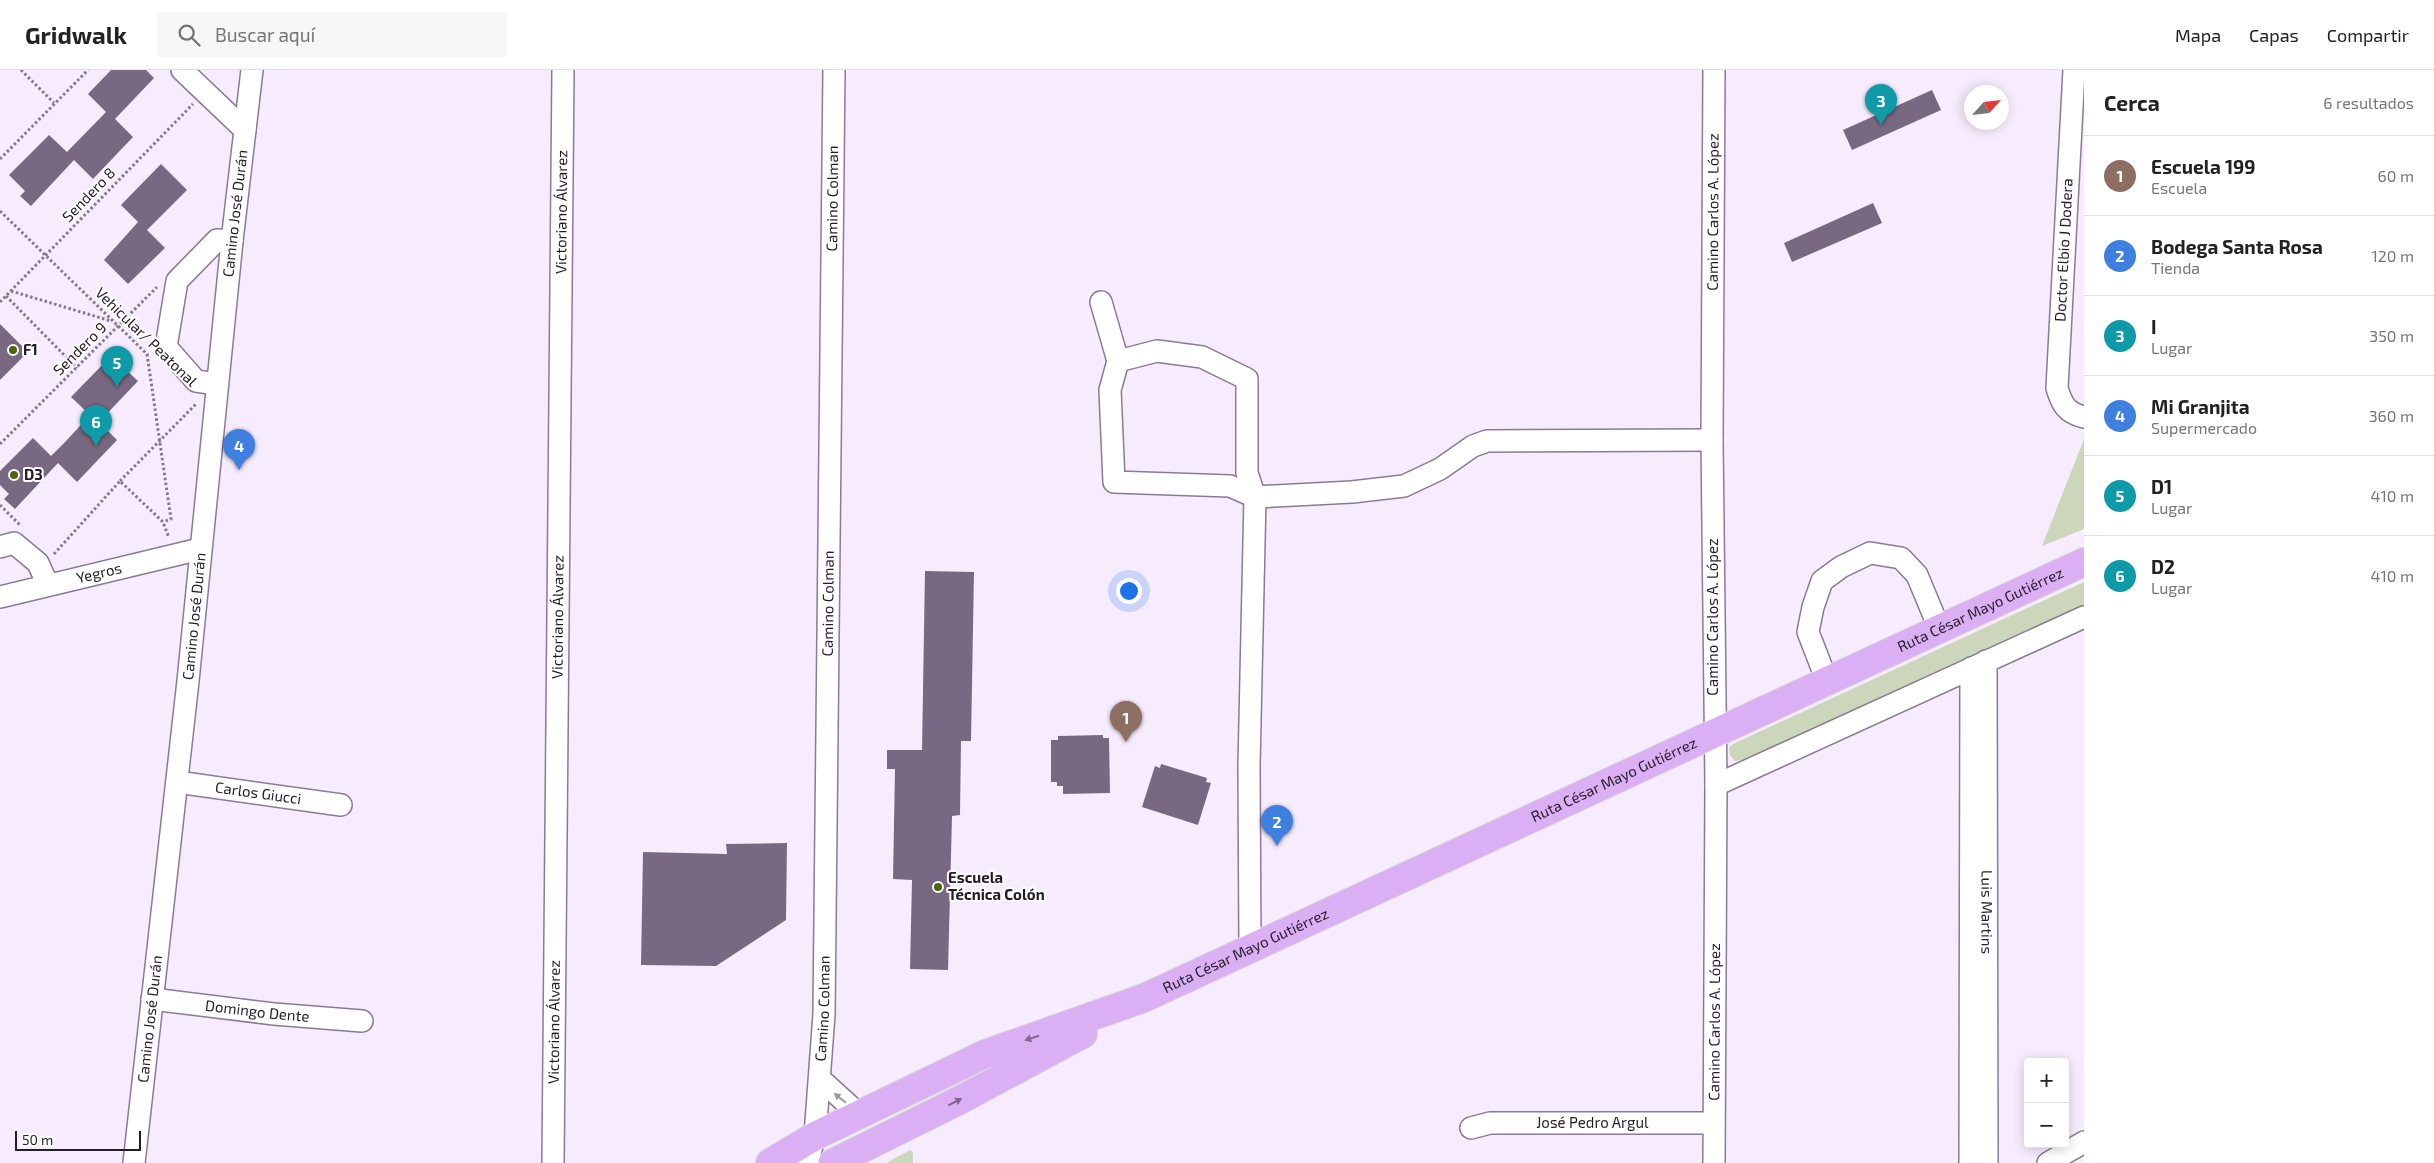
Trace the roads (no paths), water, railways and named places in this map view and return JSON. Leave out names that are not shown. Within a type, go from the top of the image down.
[{"type":"main road","name":"Ruta César Mayo Gutiérrez","points":[[821,1156],[864,1113],[986,1054],[1144,998],[2084,562]]},
{"type":"main road","name":"Ruta César Mayo Gutiérrez","points":[[770,1163],[821,1156],[1069,1042],[1144,998]]},
{"type":"main road","points":[[794,1163],[806,1151],[821,1156],[925,1099],[948,1072]]},
{"type":"street","points":[[182,70],[198,94],[245,130]]},
{"type":"street","name":"Camino José Durán","points":[[134,1163],[177,782],[232,241],[252,70]]},
{"type":"street","name":"Victoriano Álvarez","points":[[553,1163],[562,70]]},
{"type":"street","name":"Camino Colman","points":[[821,1156],[820,1079],[824,1014],[828,800],[834,70]]},
{"type":"street","name":"Camino Carlos A. López","points":[[1714,70],[1712,440],[1716,785],[1714,1163]]},
{"type":"street","name":"Doctor Elbio J Dodera","points":[[2074,70],[2057,388],[2065,408],[2072,414],[2084,417]]},
{"type":"street","points":[[217,384],[196,381],[166,347],[178,280],[217,240],[232,241]]},
{"type":"street","points":[[1101,302],[1118,361],[1110,390],[1114,482],[1230,486],[1255,497],[1352,492],[1404,486],[1440,470],[1473,446],[1487,441],[1712,440]]},
{"type":"street","points":[[1118,361],[1157,351],[1202,357],[1247,379],[1247,472],[1255,497],[1249,766],[1250,949]]},
{"type":"street","points":[[0,546],[14,543],[38,563],[48,585]]},
{"type":"street","name":"Yegros","points":[[0,597],[200,549]]},
{"type":"street","points":[[1827,681],[1808,632],[1813,607],[1822,581],[1841,567],[1870,553],[1901,558],[1917,575],[1939,628]]},
{"type":"street","points":[[1716,785],[2084,617]]},
{"type":"street","name":"Luis Martins","points":[[1970,1163],[1979,665]]},
{"type":"street","name":"Luis Martins","points":[[1979,665],[1987,1163]]},
{"type":"street","name":"Carlos Giucci","points":[[177,782],[341,805]]},
{"type":"street","name":"Domingo Dente","points":[[152,999],[274,1014],[362,1021]]},
{"type":"street","points":[[820,1079],[852,1108],[864,1113]]},
{"type":"street","name":"José Pedro Argul","points":[[1472,1128],[1490,1123],[1714,1123]]},
{"type":"street","points":[[2048,1163],[2084,1142]]},
{"type":"place","name":"I","points":[[1881,125]]},
{"type":"place","name":"F1","points":[[13,350]]},
{"type":"place","name":"D1","points":[[117,387]]},
{"type":"place","name":"D2","points":[[96,446]]},
{"type":"place","name":"Mi Granjita","points":[[239,470]]},
{"type":"place","name":"D3","points":[[14,475]]},
{"type":"place","name":"Escuela 199","points":[[1126,742]]},
{"type":"place","name":"Bodega Santa Rosa","points":[[1277,846]]},
{"type":"place","name":"Escuela Técnica Colón","points":[[938,887]]}]
